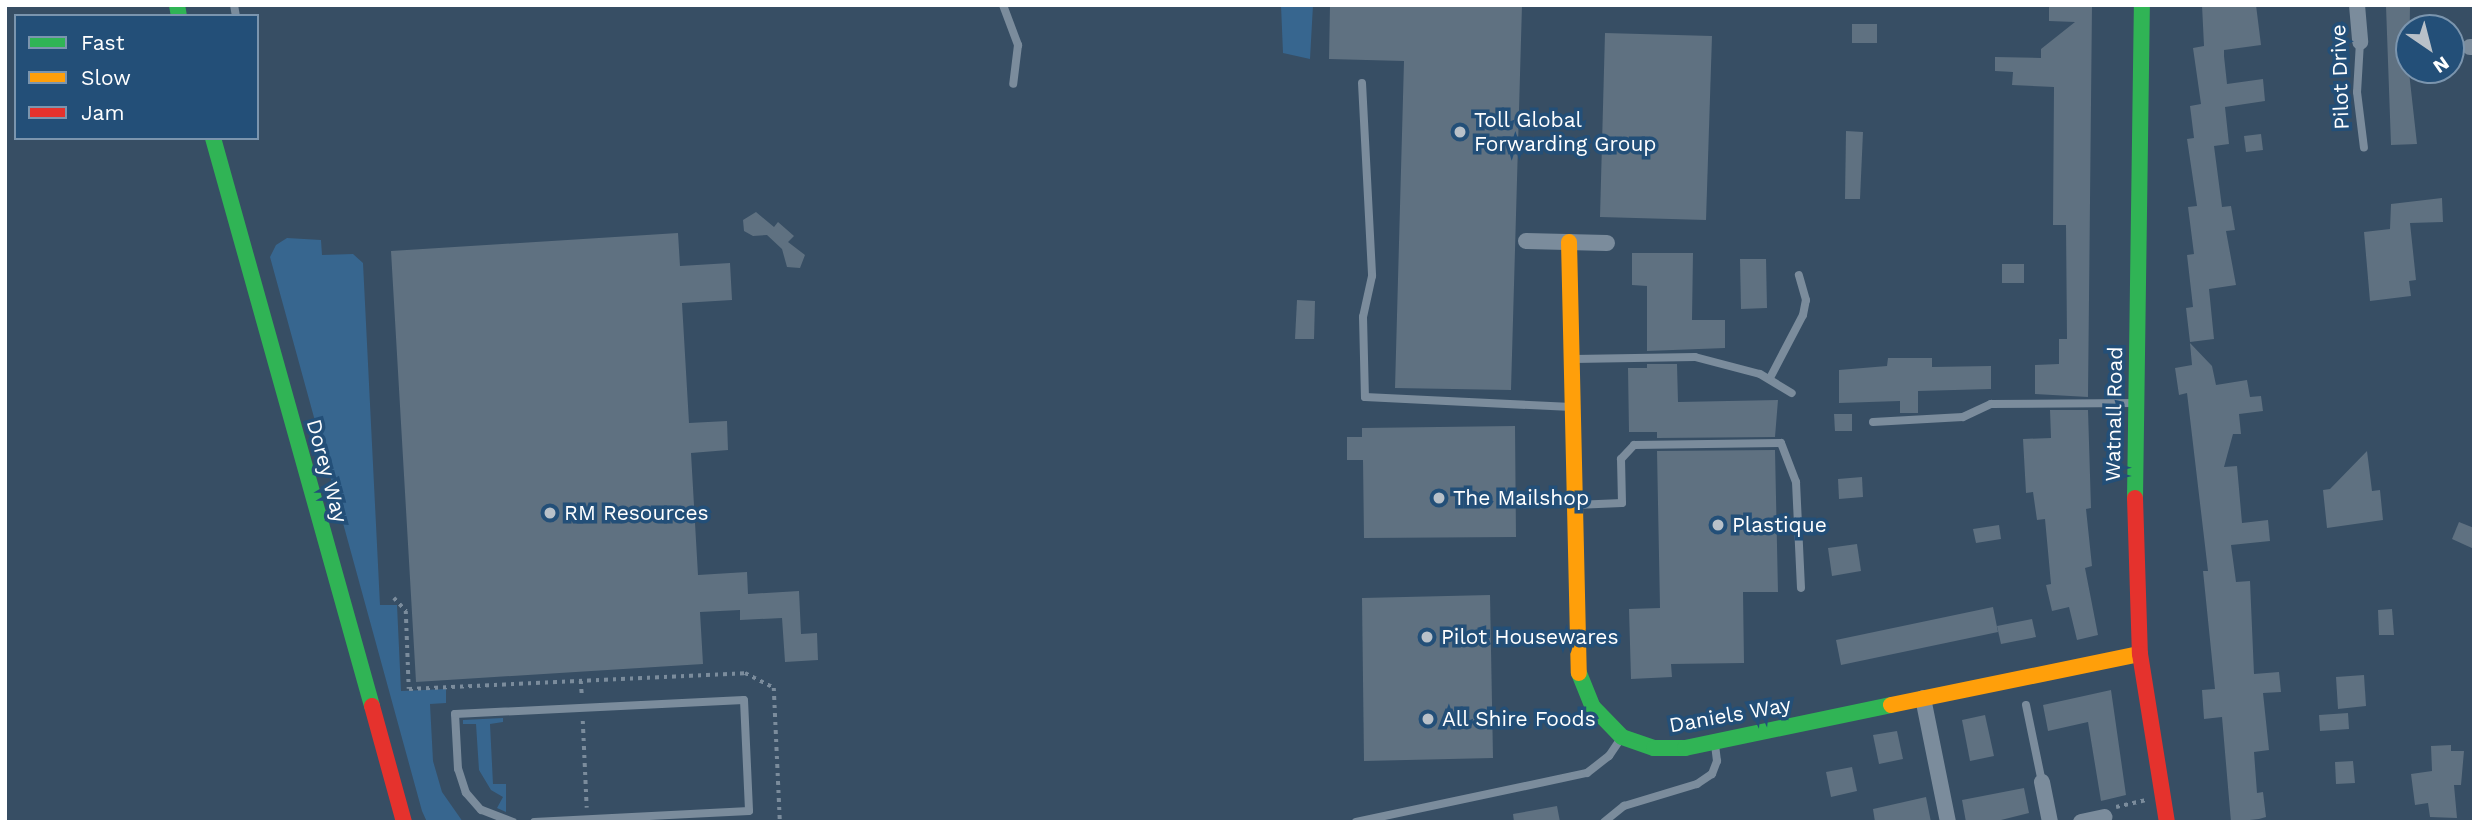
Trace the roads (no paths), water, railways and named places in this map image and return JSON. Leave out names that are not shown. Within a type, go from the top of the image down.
[{"type":"street","name":"Watnall Road","points":[[2142,5],[2134,538],[2140,654],[2166,822]]},
{"type":"street","name":"Pilot Drive","points":[[2357,5],[2360,42]]},
{"type":"street","name":"Dorey Way","points":[[214,140],[402,820]]},
{"type":"street","points":[[1526,241],[1607,243]]},
{"type":"street","points":[[1569,242],[1578,672],[1592,706],[1622,737]]},
{"type":"street","name":"Daniels Way","points":[[1622,737],[1667,749],[2140,654]]},
{"type":"street","points":[[1923,698],[1948,822]]},
{"type":"street","points":[[2042,782],[2050,822]]},
{"type":"street","points":[[2081,822],[2104,817]]},
{"type":"lane","points":[[1003,5],[1018,45],[1013,84]]},
{"type":"lane","name":"Pilot Drive","points":[[2360,42],[2357,92],[2364,148]]},
{"type":"lane","points":[[1362,83],[1372,276],[1363,317],[1365,397],[1572,407]]},
{"type":"lane","points":[[1770,378],[1803,315],[1806,300],[1799,275]]},
{"type":"lane","points":[[1572,360],[1695,357],[1770,378],[1792,393]]},
{"type":"lane","points":[[1873,422],[1963,417],[1991,404],[2134,403]]},
{"type":"lane","points":[[1574,505],[1622,503],[1621,459],[1634,445],[1781,443],[1796,482],[1801,588]]},
{"type":"lane","points":[[513,822],[481,810],[466,793],[457,769],[455,714],[744,700],[749,811],[616,820],[534,822]]},
{"type":"lane","points":[[2026,705],[2042,782]]},
{"type":"lane","points":[[1356,822],[1587,773],[1609,756],[1622,737]]},
{"type":"lane","points":[[1604,822],[1624,806],[1697,784],[1712,774],[1717,761],[1714,741]]},
{"type":"place","name":"Toll Global Forwarding Group","points":[[1460,132]]},
{"type":"place","name":"The Mailshop","points":[[1439,498]]},
{"type":"place","name":"RM Resources","points":[[550,513]]},
{"type":"place","name":"Plastique","points":[[1718,525]]},
{"type":"place","name":"Pilot Housewares","points":[[1427,637]]},
{"type":"place","name":"All Shire Foods","points":[[1428,719]]}]
